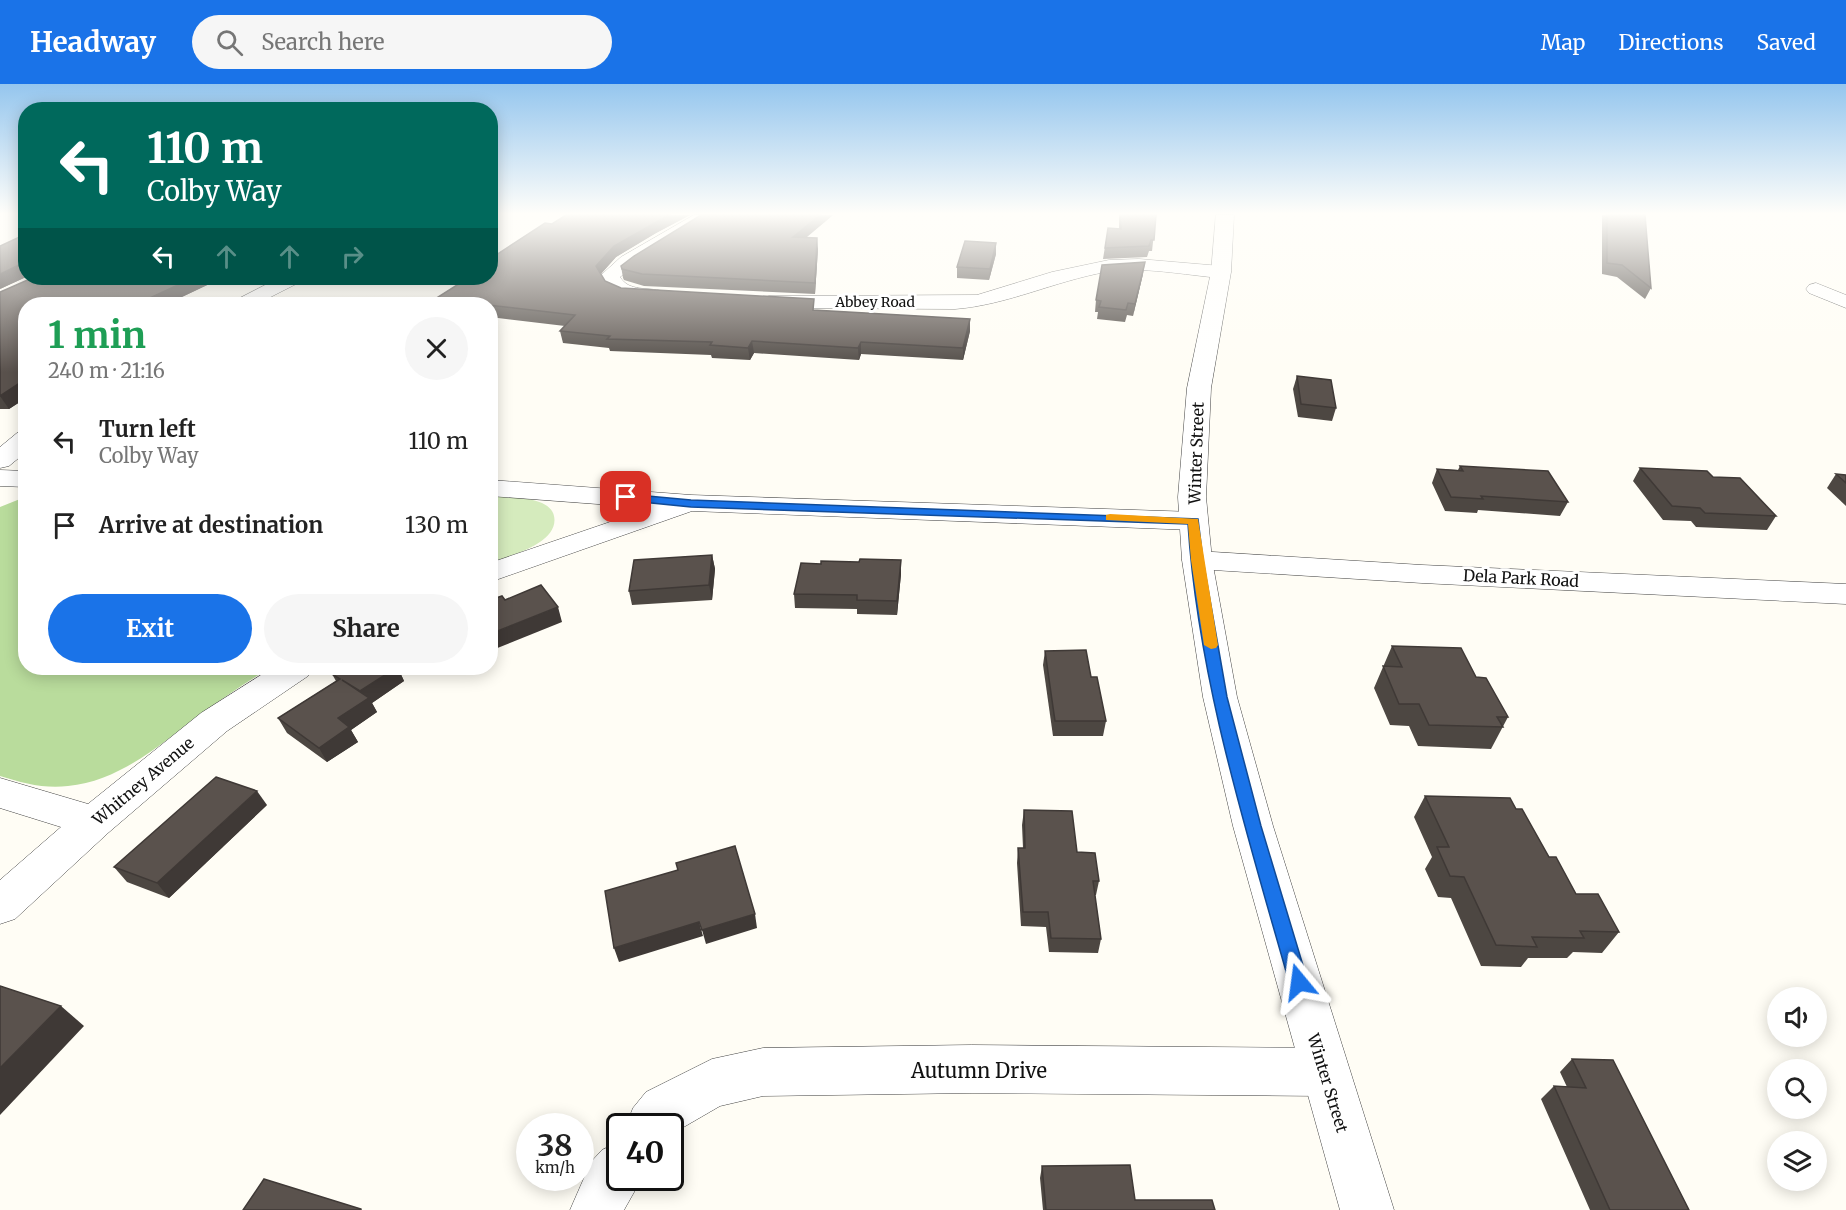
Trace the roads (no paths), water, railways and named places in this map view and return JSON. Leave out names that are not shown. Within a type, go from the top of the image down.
[{"type":"street","points":[[620,268],[610,276],[615,286],[624,291],[677,296]]},
{"type":"street","name":"Abbey Road","points":[[753,301],[955,303],[979,301],[1052,278],[1106,268]]},
{"type":"street","name":"Abbey Road","points":[[1169,268],[1221,272]]},
{"type":"street","name":"Winter Street","points":[[1221,268],[1198,388],[1192,497],[1197,560],[1220,697],[1253,826],[1324,1072],[1367,1210]]},
{"type":"street","points":[[256,297],[280,285]]},
{"type":"street","points":[[1816,289],[1846,302]]},
{"type":"street","points":[[0,460],[18,445]]},
{"type":"street","points":[[0,478],[18,479]]},
{"type":"street","points":[[498,489],[691,503],[1194,521]]},
{"type":"street","points":[[498,570],[691,503]]},
{"type":"street","name":"Dela Park Road","points":[[1197,560],[1422,574],[1846,594]]},
{"type":"street","name":"Whitney Avenue","points":[[0,906],[94,822],[214,722],[285,675]]},
{"type":"street","points":[[0,793],[94,822]]},
{"type":"street","name":"Autumn Drive","points":[[661,1113],[712,1083],[763,1072],[972,1069],[1324,1072]]},
{"type":"street","points":[[597,1210],[606,1190]]}]
